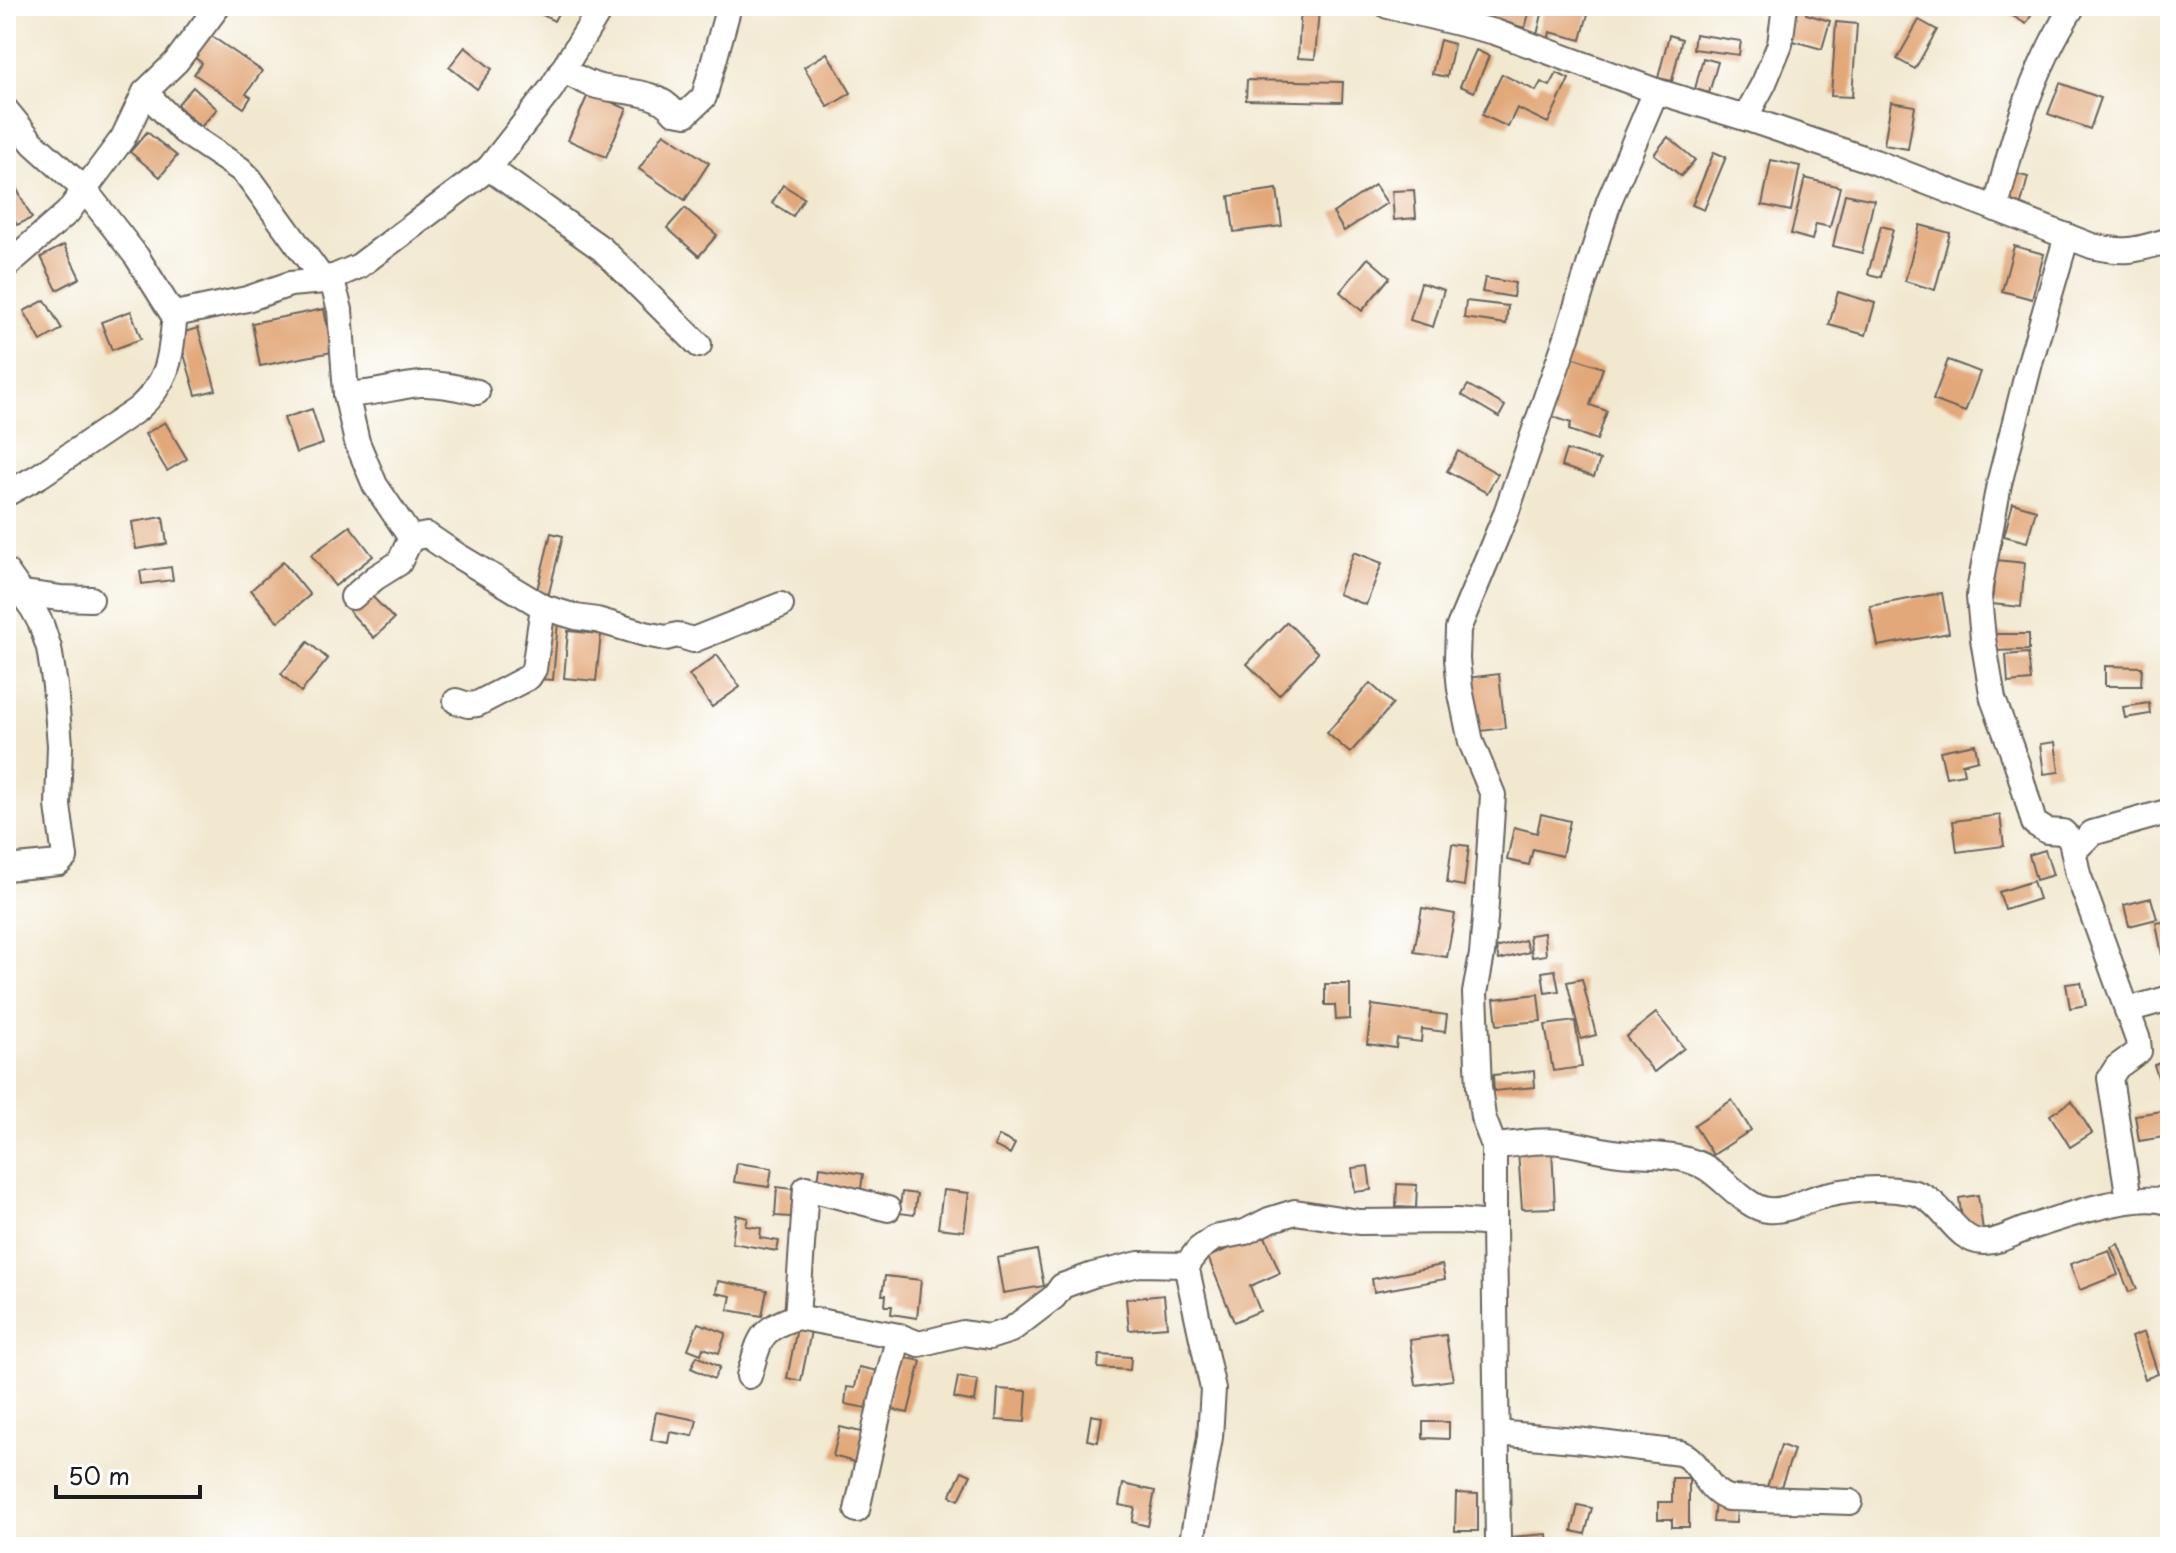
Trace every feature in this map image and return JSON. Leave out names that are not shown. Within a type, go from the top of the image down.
[{"type":"street","points":[[6,266],[68,212],[123,138],[145,92],[176,62],[218,6]]},
{"type":"street","points":[[6,110],[33,143],[84,189],[137,257],[175,314],[247,299],[290,284],[328,279],[359,266],[489,168],[551,89],[602,6]]},
{"type":"street","points":[[562,70],[594,86],[648,95],[668,105],[674,112],[686,114],[704,97],[729,6]]},
{"type":"street","points":[[1388,6],[1495,32],[1656,91],[1875,162],[2067,236],[2115,251],[2138,249],[2170,240]]},
{"type":"street","points":[[1745,118],[1780,44],[1785,6]]},
{"type":"street","points":[[1996,209],[2021,116],[2055,35],[2073,6]]},
{"type":"street","points":[[1498,1541],[1494,1146],[1483,1117],[1479,1087],[1475,993],[1484,930],[1493,795],[1471,742],[1457,659],[1458,629],[1505,516],[1567,337],[1609,201],[1656,91]]},
{"type":"street","points":[[145,92],[183,131],[250,179],[328,279],[340,310],[346,394],[357,442],[375,485],[411,538]]},
{"type":"street","points":[[489,168],[602,249],[699,345]]},
{"type":"street","points":[[2067,236],[1999,484],[1979,597],[1993,699],[2034,823],[2047,831],[2063,832],[2071,840],[2078,874],[2138,1040],[2139,1051],[2113,1071],[2110,1085],[2129,1200]]},
{"type":"street","points":[[6,494],[62,461],[148,400],[169,366],[175,314]]},
{"type":"street","points":[[346,394],[364,395],[421,384],[477,392]]},
{"type":"street","points":[[411,538],[427,535],[543,607],[666,638],[677,635],[693,640],[781,605]]},
{"type":"street","points":[[353,597],[399,563],[411,538]]},
{"type":"street","points":[[6,571],[41,624],[49,648],[60,745],[58,806],[65,857],[59,863],[6,868]]},
{"type":"street","points":[[22,593],[91,599]]},
{"type":"street","points":[[456,701],[477,704],[529,677],[534,669],[543,607]]},
{"type":"street","points":[[2074,851],[2092,833],[2170,811]]},
{"type":"street","points":[[2127,1010],[2170,998]]},
{"type":"street","points":[[1494,1146],[1558,1141],[1617,1153],[1677,1157],[1704,1167],[1756,1206],[1769,1210],[1787,1209],[1824,1195],[1850,1191],[1912,1192],[1933,1202],[1965,1235],[1979,1242],[1994,1241],[2027,1228],[2129,1200],[2154,1198],[2170,1203]]},
{"type":"street","points":[[797,1317],[806,1188],[888,1209]]},
{"type":"street","points":[[1186,1265],[1199,1249],[1214,1238],[1245,1232],[1295,1212],[1359,1222],[1456,1221],[1494,1224]]},
{"type":"street","points":[[749,1376],[763,1334],[797,1317],[899,1336],[919,1344],[963,1333],[989,1337],[1011,1330],[1054,1297],[1062,1286],[1139,1264],[1186,1265]]},
{"type":"street","points":[[1186,1265],[1213,1389],[1210,1437],[1191,1547]]},
{"type":"street","points":[[857,1510],[899,1336]]},
{"type":"street","points":[[1497,1433],[1680,1453],[1693,1461],[1717,1493],[1728,1498],[1850,1502]]},
{"type":"building","points":[[535,6],[562,6],[554,21],[533,10]]},
{"type":"building","points":[[1452,6],[1531,6],[1525,28]]},
{"type":"building","points":[[1544,6],[1590,6],[1581,40],[1550,32],[1548,42],[1536,39]]},
{"type":"building","points":[[1795,6],[1808,6],[1806,14],[1830,21],[1822,49],[1786,39]]},
{"type":"building","points":[[2005,6],[2037,6],[2026,24],[2003,10]]},
{"type":"building","points":[[1301,8],[1319,10],[1315,59],[1298,58]]},
{"type":"building","points":[[1919,20],[1937,30],[1915,69],[1897,59]]},
{"type":"building","points":[[1836,22],[1857,24],[1852,97],[1831,96]]},
{"type":"building","points":[[1695,34],[1741,41],[1739,55],[1693,49]]},
{"type":"building","points":[[210,35],[262,71],[246,94],[251,97],[244,108],[194,74],[202,63],[194,57]]},
{"type":"building","points":[[1669,35],[1682,39],[1672,81],[1658,78]]},
{"type":"building","points":[[1440,40],[1454,44],[1447,77],[1432,74]]},
{"type":"building","points":[[465,47],[492,69],[477,89],[449,67]]},
{"type":"building","points":[[1476,50],[1489,56],[1474,92],[1460,86]]},
{"type":"building","points":[[827,53],[851,93],[828,107],[804,67]]},
{"type":"building","points":[[1703,58],[1718,62],[1709,93],[1695,89]]},
{"type":"building","points":[[1557,73],[1569,79],[1548,123],[1517,108],[1508,127],[1482,115],[1502,74],[1536,91],[1541,82],[1550,86]]},
{"type":"building","points":[[1247,80],[1343,82],[1342,102],[1246,100]]},
{"type":"building","points":[[2060,83],[2101,98],[2090,129],[2048,114]]},
{"type":"building","points":[[193,87],[217,109],[201,127],[177,105]]},
{"type":"building","points":[[589,92],[627,109],[606,157],[568,140]]},
{"type":"building","points":[[1891,102],[1915,106],[1908,149],[1884,145]]},
{"type":"building","points":[[147,132],[177,156],[160,177],[130,152]]},
{"type":"building","points":[[664,133],[709,163],[685,200],[639,169]]},
{"type":"building","points":[[1668,137],[1695,160],[1681,176],[1654,154]]},
{"type":"building","points":[[1714,152],[1726,157],[1704,210],[1692,205]]},
{"type":"building","points":[[1771,160],[1800,166],[1791,211],[1762,205]]},
{"type":"building","points":[[2013,173],[2028,177],[2020,208],[2006,204]]},
{"type":"building","points":[[10,176],[32,218],[17,225],[6,205],[6,179]]},
{"type":"building","points":[[1805,178],[1840,187],[1830,227],[1816,224],[1812,240],[1791,234]]},
{"type":"building","points":[[783,185],[804,198],[793,216],[772,203]]},
{"type":"building","points":[[1375,185],[1387,203],[1344,231],[1333,213]]},
{"type":"building","points":[[1277,189],[1282,226],[1234,232],[1229,196]]},
{"type":"building","points":[[1414,190],[1416,218],[1394,220],[1392,191]]},
{"type":"building","points":[[1845,194],[1874,200],[1862,253],[1833,246]]},
{"type":"building","points":[[685,208],[717,235],[699,256],[667,228]]},
{"type":"building","points":[[1920,225],[1950,233],[1935,290],[1905,281]]},
{"type":"building","points":[[1881,226],[1893,229],[1881,277],[1868,274]]},
{"type":"building","points":[[64,245],[80,278],[57,290],[41,257]]},
{"type":"building","points":[[2014,246],[2044,254],[2032,299],[2002,291]]},
{"type":"building","points":[[1368,258],[1390,277],[1362,311],[1340,292]]},
{"type":"building","points":[[1485,278],[1515,283],[1513,297],[1482,292]]},
{"type":"building","points":[[1421,283],[1444,290],[1433,327],[1410,320]]},
{"type":"building","points":[[1838,292],[1875,303],[1866,335],[1829,325]]},
{"type":"building","points":[[45,300],[62,329],[41,341],[24,311]]},
{"type":"building","points":[[1466,301],[1508,306],[1506,324],[1464,318]]},
{"type":"building","points":[[324,309],[332,352],[260,366],[252,323]]},
{"type":"building","points":[[131,311],[141,339],[112,350],[101,322]]},
{"type":"building","points":[[198,328],[216,390],[196,395],[178,334]]},
{"type":"building","points":[[1569,356],[1603,368],[1590,405],[1607,411],[1597,440],[1569,430],[1571,423],[1548,415]]},
{"type":"building","points":[[1948,360],[1980,372],[1965,412],[1933,400]]},
{"type":"building","points":[[1468,385],[1505,406],[1499,417],[1462,395]]},
{"type":"building","points":[[312,409],[323,444],[296,453],[284,418]]},
{"type":"building","points":[[165,422],[187,459],[167,471],[145,434]]},
{"type":"building","points":[[1566,450],[1600,460],[1594,477],[1561,466]]},
{"type":"building","points":[[1458,451],[1498,474],[1487,493],[1447,471]]},
{"type":"building","points":[[2013,503],[2036,510],[2027,542],[2004,536]]},
{"type":"building","points":[[163,517],[167,544],[136,549],[132,522]]},
{"type":"building","points":[[350,526],[373,556],[335,586],[311,555]]},
{"type":"building","points":[[551,533],[563,536],[547,601],[535,598]]},
{"type":"building","points":[[1354,552],[1382,563],[1366,605],[1338,594]]},
{"type":"building","points":[[1996,560],[2025,563],[2021,607],[1992,604]]},
{"type":"building","points":[[283,562],[310,595],[278,622],[251,590]]},
{"type":"building","points":[[171,567],[173,580],[142,584],[140,571]]},
{"type":"building","points":[[368,592],[394,619],[374,638],[349,611]]},
{"type":"building","points":[[1942,593],[1949,633],[1878,646],[1870,606]]},
{"type":"building","points":[[545,620],[558,621],[553,680],[539,679]]},
{"type":"building","points":[[1287,622],[1318,653],[1279,695],[1247,664]]},
{"type":"building","points":[[568,631],[601,634],[596,681],[564,678]]},
{"type":"building","points":[[1989,634],[2029,634],[2029,650],[1990,651]]},
{"type":"building","points":[[308,642],[328,659],[301,692],[281,674]]},
{"type":"building","points":[[2028,653],[2031,681],[2008,683],[2006,655]]},
{"type":"building","points":[[717,655],[740,687],[712,707],[689,675]]},
{"type":"building","points":[[2105,666],[2142,667],[2141,686],[2105,686]]},
{"type":"building","points":[[1499,674],[1505,728],[1473,732],[1466,678]]},
{"type":"building","points":[[1370,683],[1393,704],[1350,753],[1327,733]]},
{"type":"building","points":[[2149,703],[2150,714],[2125,718],[2123,707]]},
{"type":"building","points":[[2055,742],[2059,772],[2044,774],[2040,744]]},
{"type":"building","points":[[1975,744],[1978,760],[1962,764],[1964,774],[1946,777],[1940,751]]},
{"type":"building","points":[[1541,814],[1570,821],[1562,856],[1533,849],[1529,865],[1507,860],[1514,827],[1537,833]]},
{"type":"building","points":[[2000,815],[2004,846],[1957,852],[1953,821]]},
{"type":"building","points":[[1452,844],[1469,846],[1464,886],[1447,883]]},
{"type":"building","points":[[2045,850],[2053,875],[2036,880],[2029,855]]},
{"type":"building","points":[[2033,881],[2039,899],[2005,910],[1999,892]]},
{"type":"building","points":[[2151,898],[2157,919],[2129,926],[2124,905]]},
{"type":"building","points":[[1422,908],[1455,914],[1447,957],[1414,952]]},
{"type":"building","points":[[2169,921],[2170,953],[2162,955],[2156,923]]},
{"type":"building","points":[[1544,933],[1546,955],[1532,957],[1529,935]]},
{"type":"building","points":[[1525,940],[1529,952],[1499,960],[1496,948]]},
{"type":"building","points":[[1555,970],[1559,991],[1545,993],[1542,972]]},
{"type":"building","points":[[1582,979],[1596,1035],[1581,1039],[1567,982]]},
{"type":"building","points":[[2081,982],[2086,1005],[2070,1008],[2066,984]]},
{"type":"building","points":[[1325,984],[1350,984],[1350,1019],[1336,1020],[1335,1005],[1325,1005]]},
{"type":"building","points":[[1538,994],[1541,1021],[1497,1025],[1494,999]]},
{"type":"building","points":[[1372,1005],[1447,1015],[1445,1032],[1422,1029],[1421,1042],[1397,1039],[1396,1048],[1367,1044]]},
{"type":"building","points":[[1656,1013],[1684,1048],[1654,1072],[1626,1037]]},
{"type":"building","points":[[1575,1021],[1582,1067],[1553,1071],[1545,1025]]},
{"type":"building","points":[[2170,1059],[2170,1079],[2160,1083],[2154,1065]]},
{"type":"building","points":[[1534,1071],[1535,1087],[1494,1091],[1493,1075]]},
{"type":"building","points":[[1732,1100],[1751,1130],[1713,1155],[1694,1125]]},
{"type":"building","points":[[2072,1101],[2092,1133],[2070,1147],[2050,1115]]},
{"type":"building","points":[[2170,1110],[2170,1136],[2139,1141],[2135,1115]]},
{"type":"building","points":[[999,1136],[1015,1144],[1010,1154],[994,1146]]},
{"type":"building","points":[[1552,1149],[1555,1208],[1522,1209],[1518,1151]]},
{"type":"building","points":[[737,1163],[772,1168],[769,1187],[734,1182]]},
{"type":"building","points":[[1368,1166],[1371,1190],[1355,1192],[1352,1168]]},
{"type":"building","points":[[820,1167],[863,1174],[860,1196],[817,1189]]},
{"type":"building","points":[[1397,1184],[1417,1185],[1416,1208],[1396,1207]]},
{"type":"building","points":[[777,1187],[793,1189],[791,1217],[775,1216]]},
{"type":"building","points":[[943,1190],[969,1193],[964,1231],[938,1228]]},
{"type":"building","points":[[902,1192],[917,1194],[914,1215],[899,1213]]},
{"type":"building","points":[[1978,1195],[1983,1230],[1964,1233],[1959,1198]]},
{"type":"building","points":[[736,1215],[748,1218],[746,1226],[761,1228],[760,1238],[779,1241],[777,1251],[732,1243]]},
{"type":"building","points":[[1264,1234],[1280,1273],[1250,1286],[1260,1311],[1234,1322],[1208,1257]]},
{"type":"building","points":[[2118,1244],[2137,1289],[2129,1292],[2111,1247]]},
{"type":"building","points":[[1037,1250],[1044,1286],[1003,1293],[997,1258]]},
{"type":"building","points":[[2109,1250],[2118,1275],[2080,1290],[2070,1264]]},
{"type":"building","points":[[1442,1265],[1445,1279],[1374,1292],[1372,1279]]},
{"type":"building","points":[[885,1276],[921,1280],[917,1318],[891,1314],[892,1306],[885,1306],[886,1295],[882,1295]]},
{"type":"building","points":[[718,1281],[767,1290],[762,1316],[728,1310],[731,1296],[716,1293]]},
{"type":"building","points":[[1164,1295],[1167,1327],[1129,1330],[1126,1299]]},
{"type":"building","points":[[698,1323],[726,1333],[719,1353],[703,1348],[701,1354],[688,1349]]},
{"type":"building","points":[[797,1328],[811,1331],[801,1381],[787,1378]]},
{"type":"building","points":[[2144,1332],[2158,1374],[2145,1379],[2131,1337]]},
{"type":"building","points":[[1446,1335],[1453,1380],[1416,1385],[1410,1340]]},
{"type":"building","points":[[1099,1355],[1131,1357],[1130,1370],[1098,1368]]},
{"type":"building","points":[[697,1356],[720,1367],[714,1379],[691,1368]]},
{"type":"building","points":[[898,1356],[921,1361],[908,1413],[886,1408]]},
{"type":"building","points":[[859,1367],[878,1371],[872,1409],[845,1404],[847,1387],[855,1388]]},
{"type":"building","points":[[958,1377],[978,1380],[975,1402],[954,1398]]},
{"type":"building","points":[[998,1389],[1027,1391],[1025,1422],[996,1420]]},
{"type":"building","points":[[656,1412],[697,1420],[693,1436],[670,1432],[668,1443],[651,1440]]},
{"type":"building","points":[[1091,1415],[1102,1417],[1098,1442],[1087,1440]]},
{"type":"building","points":[[1423,1422],[1449,1422],[1449,1439],[1423,1438]]},
{"type":"building","points":[[840,1427],[865,1433],[858,1463],[833,1456]]},
{"type":"building","points":[[1781,1445],[1794,1450],[1779,1492],[1767,1487]]},
{"type":"building","points":[[962,1471],[971,1475],[959,1500],[950,1496]]},
{"type":"building","points":[[1672,1478],[1689,1478],[1689,1527],[1672,1527],[1672,1519],[1658,1519],[1658,1502],[1672,1502]]},
{"type":"building","points":[[1123,1484],[1155,1491],[1148,1526],[1132,1522],[1135,1508],[1119,1505]]},
{"type":"building","points":[[1456,1493],[1478,1494],[1478,1531],[1455,1531]]},
{"type":"building","points":[[1715,1502],[1737,1503],[1736,1523],[1713,1522]]},
{"type":"building","points":[[1578,1505],[1592,1508],[1585,1534],[1572,1531]]},
{"type":"building","points":[[1547,1534],[1548,1547],[1511,1547],[1511,1537]]}]
